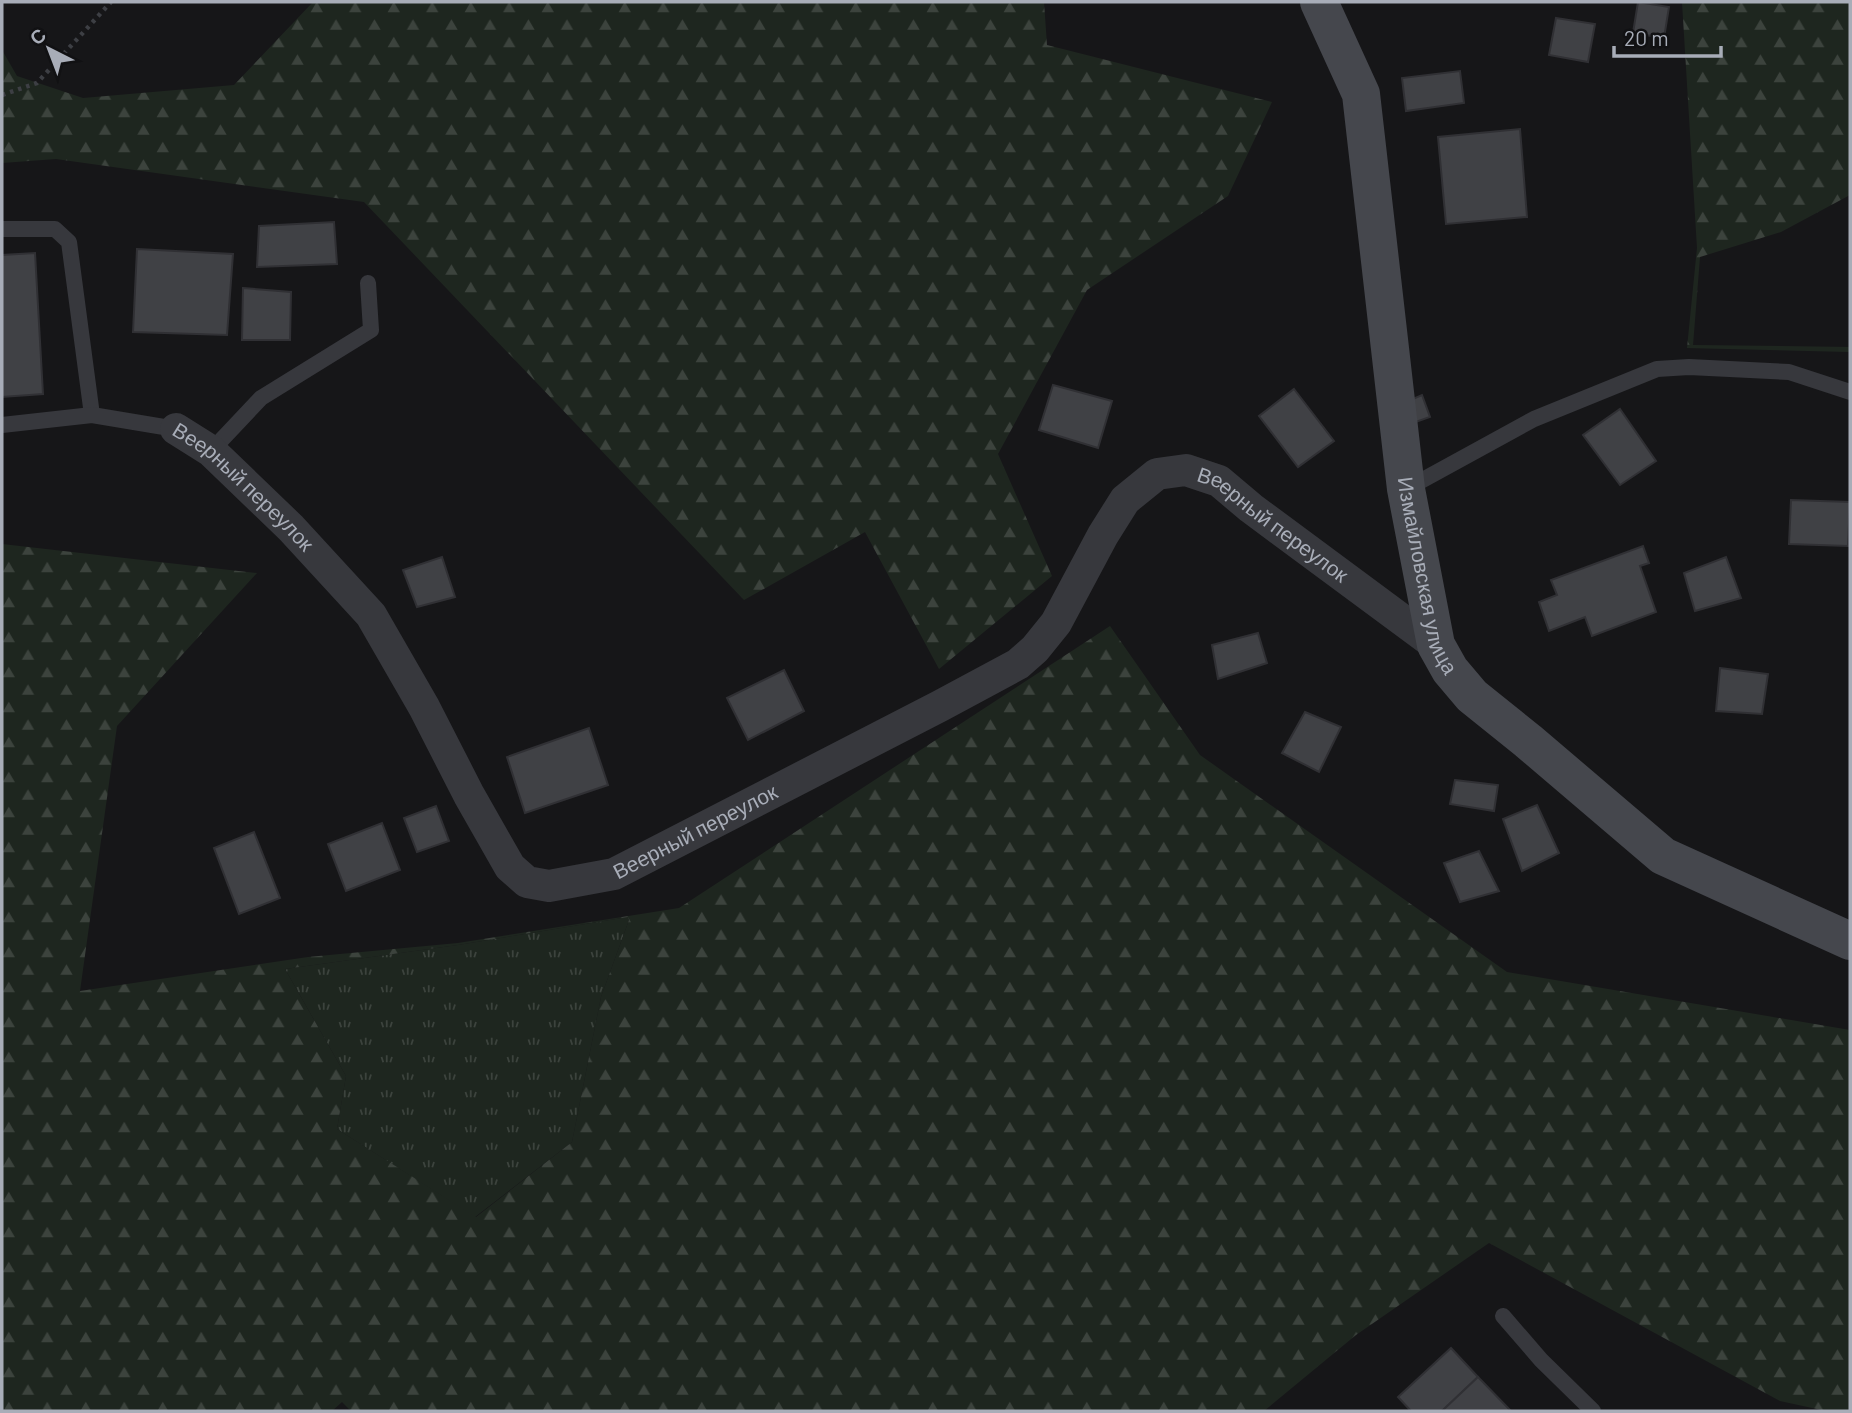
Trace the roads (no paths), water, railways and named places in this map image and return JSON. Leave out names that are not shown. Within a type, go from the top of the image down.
[{"type":"street","name":"Измайловская улица","points":[[1319,2],[1361,94],[1406,489],[1436,645],[1450,670],[1472,696],[1663,856],[1850,941]]},
{"type":"street","name":"Веерный переулок","points":[[176,429],[211,451],[291,528],[371,615],[424,706],[510,867],[527,882],[549,886],[614,874],[1018,664],[1035,649],[1056,623],[1125,500],[1157,474],[1186,470],[1219,481],[1251,508],[1436,645]]},
{"type":"lane","points":[[2,229],[55,229],[69,242],[92,415]]},
{"type":"lane","points":[[211,451],[261,398],[371,330],[368,283]]},
{"type":"lane","points":[[1406,489],[1534,419],[1657,369],[1789,372],[1850,392]]},
{"type":"lane","name":"Веерный переулок","points":[[2,425],[92,415],[176,429]]},
{"type":"lane","points":[[1503,1316],[1541,1360],[1593,1411]]}]
